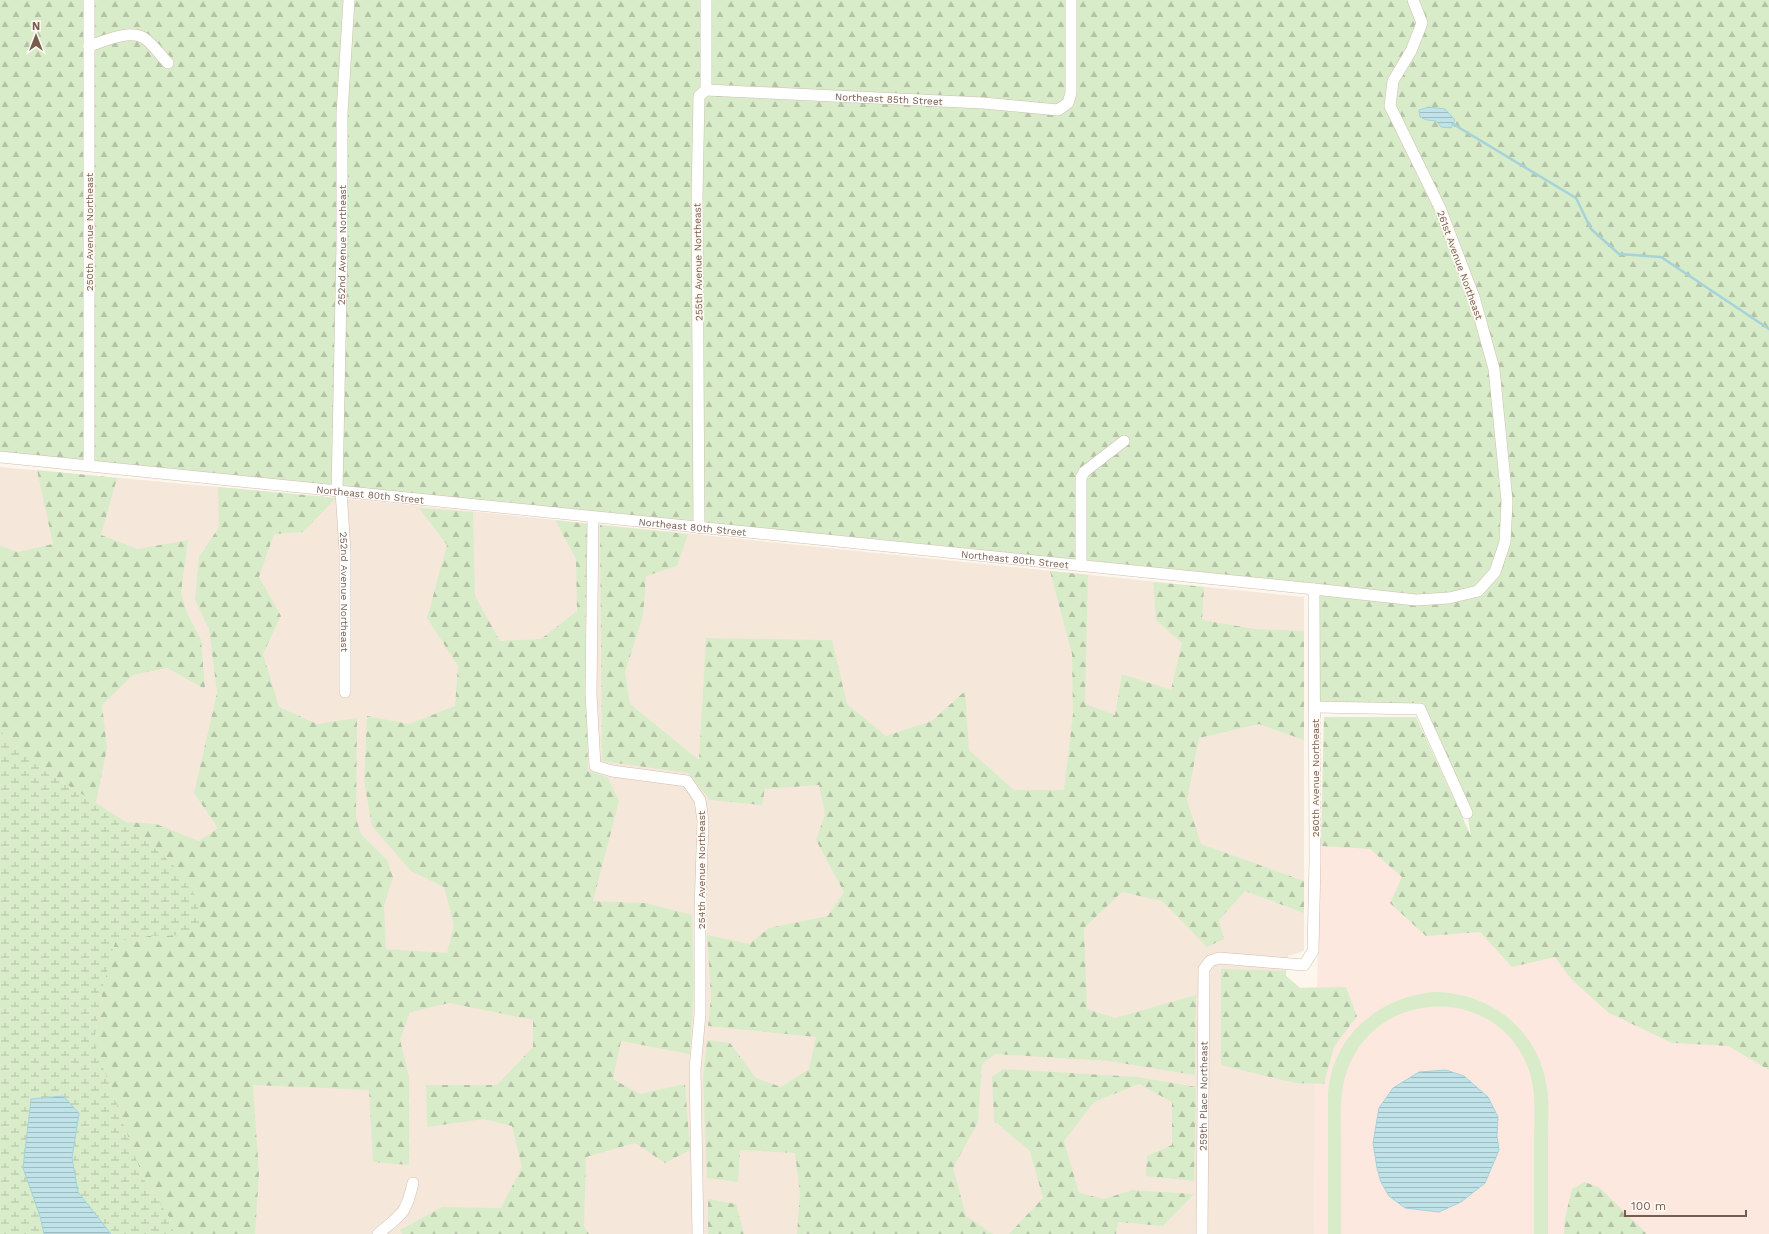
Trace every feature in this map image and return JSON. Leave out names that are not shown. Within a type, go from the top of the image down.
[{"type":"street","name":"250th Avenue Northeast","points":[[89,0],[89,465]]},
{"type":"street","name":"252nd Avenue Northeast","points":[[345,692],[345,551],[339,491],[342,113],[349,0]]},
{"type":"street","name":"255th Avenue Northeast","points":[[699,528],[699,96],[706,90],[706,0]]},
{"type":"street","name":"Northeast 85th Street","points":[[706,90],[983,103],[1058,110],[1068,103],[1071,93],[1071,0]]},
{"type":"street","name":"261st Avenue Northeast","points":[[1386,598],[1416,600],[1449,598],[1478,590],[1495,572],[1505,542],[1508,501],[1494,369],[1474,297],[1440,208],[1390,106],[1393,81],[1411,51],[1422,23],[1413,0]]},
{"type":"street","points":[[90,46],[126,35],[136,35],[145,39],[168,63]]},
{"type":"street","points":[[1081,566],[1081,478],[1084,472],[1124,441]]},
{"type":"street","name":"Northeast 80th Street","points":[[0,457],[1314,589],[1386,598]]},
{"type":"street","name":"254th Avenue Northeast","points":[[593,517],[591,694],[595,766],[612,771],[687,781],[700,800],[703,821],[700,910],[700,1014],[695,1069],[698,1234]]},
{"type":"street","name":"260th Avenue Northeast","points":[[1210,961],[1219,958],[1304,965],[1313,951],[1315,861],[1314,589]]},
{"type":"street","points":[[1315,707],[1420,709],[1466,813]]},
{"type":"street","name":"259th Place Northeast","points":[[1202,1234],[1204,969],[1210,961]]},
{"type":"street","points":[[378,1234],[403,1213],[409,1202],[413,1183]]},
{"type":"shaded area","points":[[0,467],[392,503],[1304,597],[1304,951],[1288,956],[1286,976],[1300,988],[1317,987],[1314,1234],[0,1234]]},
{"type":"shaded area","points":[[1324,717],[1416,717],[1472,839],[1672,1043],[1728,1046],[1769,1070],[1769,1234],[1314,1234],[1315,1070]]},
{"type":"green space","points":[[0,0],[1769,0],[1769,1070],[1728,1046],[1672,1043],[1609,1013],[1571,979],[1555,957],[1512,967],[1480,932],[1426,936],[1390,903],[1402,877],[1370,849],[1321,846],[1324,717],[1416,717],[1471,836],[1467,813],[1420,709],[1315,707],[1314,589],[0,457]]},
{"type":"green space","points":[[37,470],[117,478],[101,535],[138,549],[188,540],[181,593],[187,613],[201,640],[205,689],[167,668],[133,675],[102,705],[107,748],[96,803],[45,771],[0,731],[0,546],[18,552],[53,544]]},
{"type":"green space","points":[[218,487],[336,498],[303,532],[274,534],[259,577],[281,616],[263,654],[279,707],[317,724],[357,718],[356,818],[361,834],[387,860],[393,877],[384,905],[386,949],[447,953],[454,925],[444,887],[411,871],[372,826],[364,781],[367,716],[409,724],[455,706],[458,666],[427,618],[447,545],[419,508],[473,512],[475,596],[500,641],[541,639],[577,611],[576,559],[555,520],[587,524],[585,651],[588,771],[607,777],[619,801],[593,901],[646,903],[692,915],[694,984],[690,1054],[621,1041],[613,1079],[640,1094],[685,1084],[690,1150],[665,1163],[635,1143],[586,1157],[584,1226],[589,1234],[402,1234],[400,1230],[442,1207],[501,1208],[522,1167],[512,1126],[484,1119],[427,1127],[426,1085],[497,1085],[533,1047],[533,1020],[449,1003],[410,1012],[400,1040],[409,1077],[409,1165],[373,1162],[369,1090],[253,1085],[259,1174],[255,1234],[173,1234],[173,1223],[143,1178],[94,1042],[103,987],[115,942],[148,936],[188,935],[173,865],[126,822],[156,824],[199,841],[218,828],[194,793],[217,693],[209,629],[195,600],[199,557],[219,527]]},
{"type":"green space","points":[[600,525],[688,534],[677,566],[646,576],[643,615],[625,672],[630,704],[699,760],[706,638],[832,640],[847,704],[886,736],[932,721],[965,691],[969,750],[1014,790],[1064,790],[1073,714],[1072,654],[1050,571],[1088,575],[1085,704],[1115,715],[1122,674],[1171,690],[1182,643],[1156,620],[1153,582],[1204,587],[1202,620],[1255,629],[1304,631],[1304,740],[1259,724],[1199,738],[1187,800],[1201,844],[1304,881],[1304,913],[1245,891],[1219,920],[1224,939],[1207,947],[1162,901],[1122,892],[1084,928],[1087,1009],[1115,1018],[1196,995],[1195,1075],[1108,1061],[995,1054],[982,1064],[978,1122],[953,1168],[966,1216],[993,1234],[797,1234],[800,1194],[795,1153],[740,1150],[738,1182],[707,1178],[703,1077],[707,1040],[730,1043],[756,1078],[781,1087],[809,1069],[816,1037],[708,1026],[711,996],[707,935],[749,944],[769,928],[828,916],[844,892],[816,840],[825,814],[819,785],[765,789],[762,805],[710,800],[688,773],[602,761]]},
{"type":"green space","points":[[0,731],[45,771],[126,822],[173,865],[197,899],[200,925],[188,935],[148,936],[115,942],[103,987],[94,1042],[143,1178],[173,1223],[173,1234],[0,1234]]},
{"type":"green space","points":[[1221,969],[1286,971],[1286,976],[1300,988],[1346,987],[1357,1016],[1334,1047],[1324,1084],[1295,1083],[1221,1065]]},
{"type":"green space","points":[[1434,992],[1473,998],[1491,1006],[1507,1017],[1521,1030],[1541,1063],[1546,1083],[1548,1103],[1548,1234],[1534,1234],[1534,1095],[1528,1068],[1513,1041],[1491,1021],[1465,1010],[1437,1006],[1409,1011],[1383,1023],[1362,1043],[1347,1071],[1344,1079],[1341,1106],[1341,1234],[1328,1234],[1328,1095],[1331,1074],[1338,1055],[1348,1038],[1361,1024],[1377,1011],[1394,1002],[1413,995]]},
{"type":"green space","points":[[1003,1069],[1138,1077],[1196,1087],[1194,1181],[1146,1176],[1147,1156],[1172,1145],[1172,1102],[1139,1084],[1094,1102],[1064,1141],[1079,1193],[1104,1199],[1132,1190],[1194,1194],[1163,1226],[1118,1222],[1116,1234],[1009,1234],[1043,1198],[1030,1151],[994,1121],[992,1077]]},
{"type":"green space","points":[[1585,1182],[1600,1188],[1647,1234],[1564,1234],[1565,1218],[1572,1189]]},
{"type":"green space","points":[[708,1199],[736,1204],[744,1234],[708,1234]]},
{"type":"water","points":[[1429,107],[1445,109],[1455,120],[1451,128],[1441,127],[1436,121],[1427,120],[1420,117],[1419,110]]},
{"type":"water","points":[[1446,1070],[1464,1076],[1488,1097],[1498,1117],[1497,1136],[1499,1150],[1485,1183],[1461,1202],[1439,1212],[1405,1208],[1389,1196],[1381,1182],[1377,1168],[1373,1143],[1379,1108],[1393,1088],[1419,1072]]},
{"type":"water","points":[[63,1096],[79,1113],[72,1158],[78,1192],[111,1234],[44,1234],[40,1216],[23,1168],[31,1099]]},
{"type":"waterway","points":[[1453,124],[1576,198],[1591,229],[1619,254],[1661,257],[1769,329]]}]
